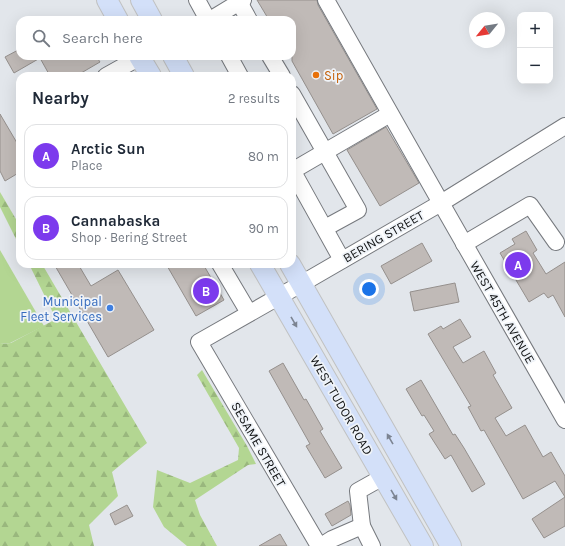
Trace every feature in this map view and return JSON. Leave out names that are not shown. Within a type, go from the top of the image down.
[{"type":"main road","points":[[107,0],[116,16]]},
{"type":"main road","points":[[141,0],[150,16]]},
{"type":"main road","points":[[142,60],[149,72]]},
{"type":"main road","points":[[174,60],[182,72]]},
{"type":"main road","name":"WEST TUDOR ROAD","points":[[262,268],[423,546]]},
{"type":"main road","name":"WEST TUDOR ROAD","points":[[292,268],[451,546]]},
{"type":"street","points":[[197,0],[207,16]]},
{"type":"street","name":"WEST 45TH AVENUE","points":[[326,0],[565,420]]},
{"type":"street","points":[[216,16],[241,1],[247,16]]},
{"type":"street","points":[[113,72],[133,60]]},
{"type":"street","points":[[230,60],[238,72]]},
{"type":"street","points":[[272,60],[280,72]]},
{"type":"street","points":[[296,101],[358,210],[325,228]]},
{"type":"street","points":[[296,168],[390,114]]},
{"type":"street","name":"BERING STREET","points":[[199,342],[441,203],[565,126]]},
{"type":"street","points":[[296,177],[342,260]]},
{"type":"street","points":[[464,244],[530,205],[556,242]]},
{"type":"street","points":[[222,268],[249,313]]},
{"type":"street","name":"SESAME STREET","points":[[199,342],[320,546]]},
{"type":"street","points":[[372,546],[362,526],[358,491],[384,477]]},
{"type":"street","points":[[320,546],[362,526]]},
{"type":"green space","points":[[0,192],[16,219],[16,239],[0,207]]},
{"type":"green space","points":[[0,250],[44,326],[10,343],[0,344]]},
{"type":"green space","points":[[31,268],[44,268],[147,443],[112,472],[118,496],[89,525],[94,546],[0,546],[0,344],[11,343],[56,319]]},
{"type":"green space","points":[[202,370],[256,464],[248,465],[195,500],[200,515],[217,546],[187,546],[164,527],[153,507],[157,470],[190,483],[238,460],[239,448],[197,375]]},
{"type":"building","points":[[257,0],[317,0],[318,5],[377,109],[333,134],[292,61],[296,60],[296,16],[267,16]]},
{"type":"building","points":[[16,51],[16,60],[37,60],[14,73],[5,57]]},
{"type":"building","points":[[41,60],[99,60],[100,62],[83,72],[48,72]]},
{"type":"building","points":[[0,114],[16,141],[16,174],[5,181],[0,171]]},
{"type":"building","points":[[386,127],[419,183],[380,206],[347,150]]},
{"type":"building","points":[[526,231],[537,250],[533,253],[546,274],[565,262],[565,317],[553,295],[548,298],[544,293],[529,302],[500,253],[515,244],[512,239]]},
{"type":"building","points":[[422,243],[432,261],[391,284],[381,266]]},
{"type":"building","name":"Municipal Fleet Services","points":[[56,268],[80,268],[91,286],[118,270],[154,330],[108,357]]},
{"type":"building","points":[[168,268],[205,268],[224,300],[196,316]]},
{"type":"building","points":[[455,283],[459,302],[414,311],[410,292]]},
{"type":"building","points":[[460,319],[471,337],[453,347],[463,363],[484,351],[496,373],[493,375],[512,408],[495,418],[506,436],[525,425],[543,457],[551,452],[565,476],[565,497],[555,481],[523,499],[484,430],[481,431],[468,407],[471,406],[428,334],[441,326],[443,329]]},
{"type":"building","points":[[283,363],[304,400],[306,399],[323,429],[320,431],[342,468],[325,478],[306,446],[310,444],[269,371]]},
{"type":"building","points":[[421,380],[453,435],[455,434],[485,484],[472,492],[451,455],[445,459],[429,434],[434,431],[424,415],[422,416],[406,389]]},
{"type":"building","points":[[565,497],[565,526],[544,538],[532,519]]},
{"type":"building","points":[[348,501],[351,515],[332,526],[325,514]]},
{"type":"building","points":[[127,505],[133,516],[115,525],[110,514]]},
{"type":"building","points":[[280,534],[287,546],[259,546]]},
{"type":"place","name":"Sip","points":[[316,75]]},
{"type":"place","name":"Arctic Sun","points":[[518,265]]},
{"type":"place","name":"Cannabaska","points":[[206,291]]},
{"type":"place","name":"Municipal Fleet Services","points":[[110,308]]}]
